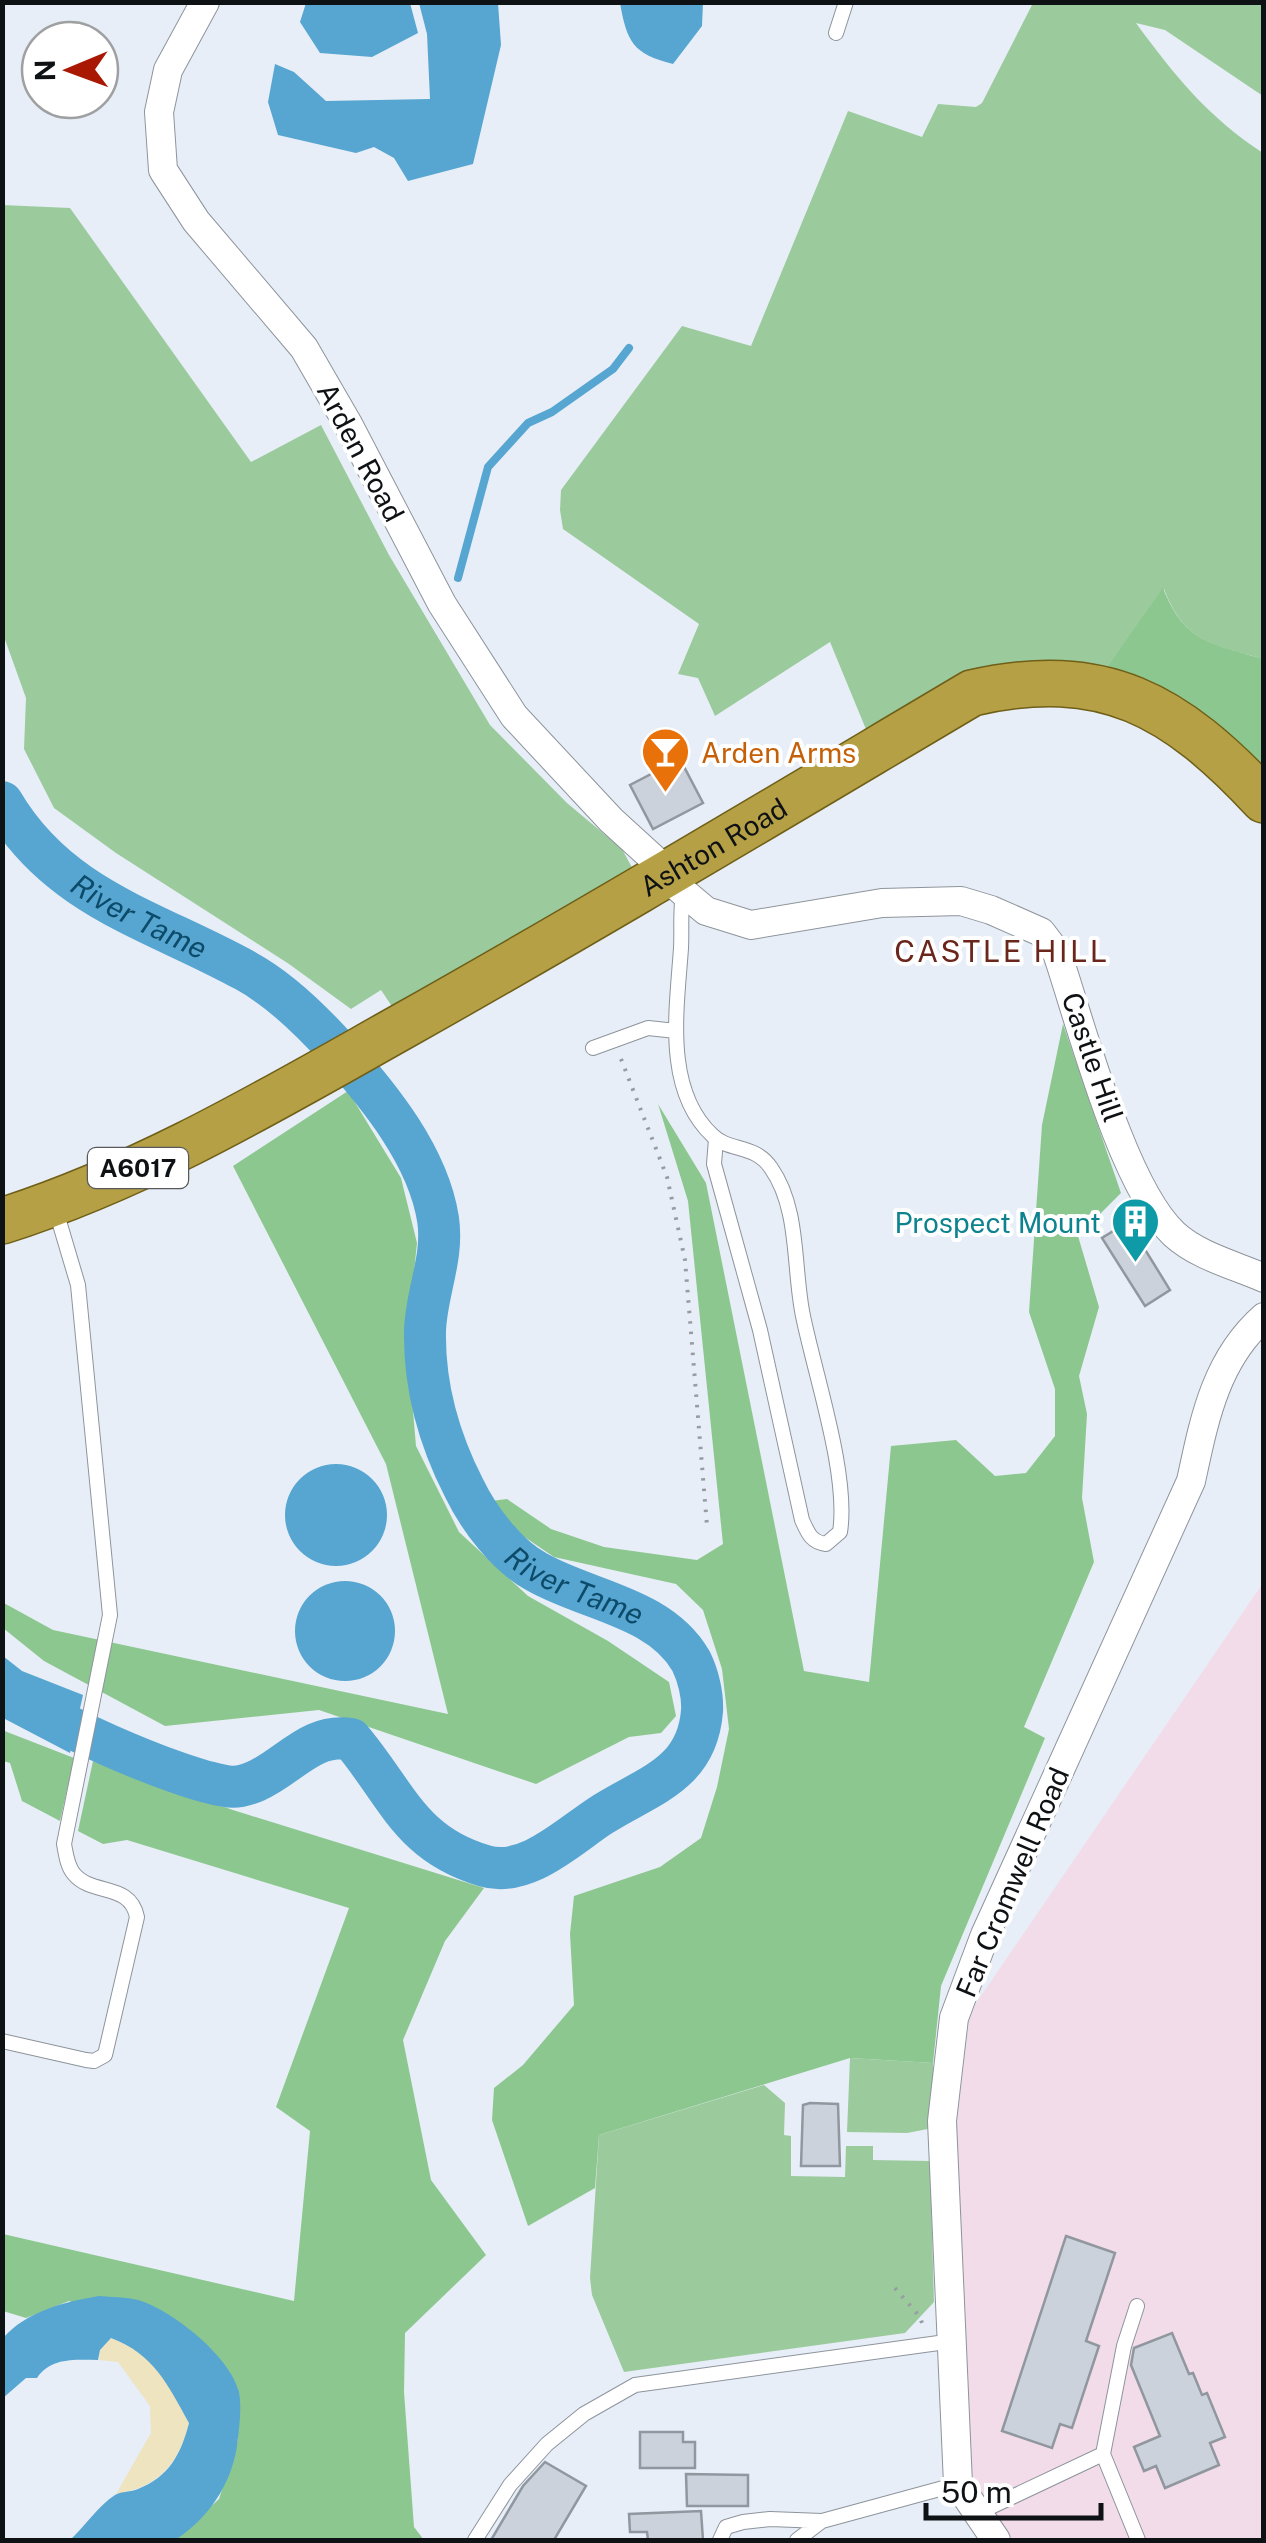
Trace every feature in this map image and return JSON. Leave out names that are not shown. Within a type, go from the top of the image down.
[{"type":"highway","name":"Ashton Road","points":[[54,1204],[132,1171],[268,1104],[384,1037],[676,883],[972,693],[1016,683],[1061,682],[1103,689],[1146,705],[1186,728],[1220,754],[1264,800]]},
{"type":"highway","name":"A6017","points":[[2,1221],[54,1204]]},
{"type":"street","name":"Arden Road","points":[[205,2],[168,70],[159,112],[163,170],[196,221],[304,348],[442,604],[514,716],[676,883]]},
{"type":"street","name":"Castle Hill","points":[[676,883],[706,911],[751,925],[923,900],[961,901],[1041,932],[1057,953],[1134,1172],[1160,1216],[1184,1242],[1264,1278]]},
{"type":"street","name":"Far Cromwell Road","points":[[958,2484],[941,2343],[942,2121],[954,2018],[993,1916],[1191,1482],[1208,1403],[1227,1360],[1264,1317]]},
{"type":"street","points":[[958,2484],[996,2540]]},
{"type":"lane","points":[[836,33],[846,2]]},
{"type":"lane","points":[[676,883],[678,1064],[698,1118],[716,1140],[756,1152],[772,1169],[789,1216],[802,1316],[841,1493],[840,1532],[826,1544],[809,1536],[802,1520],[760,1330],[714,1164],[716,1140]]},
{"type":"lane","points":[[593,1048],[648,1028],[676,1031]]},
{"type":"lane","points":[[2,2042],[94,2061],[108,2049],[137,1917],[135,1908],[122,1894],[80,1880],[72,1873],[64,1844],[110,1616],[78,1285],[54,1204]]},
{"type":"lane","points":[[1138,2306],[1124,2346],[1103,2454],[1138,2540]]},
{"type":"lane","points":[[475,2540],[510,2484],[546,2444],[584,2414],[635,2386],[941,2343]]},
{"type":"lane","points":[[978,2512],[1103,2454]]},
{"type":"lane","points":[[720,2540],[726,2528],[743,2522],[822,2521],[958,2484]]},
{"type":"lane","points":[[796,2540],[822,2521]]},
{"type":"lane","points":[[811,2540],[822,2521]]},
{"type":"path","points":[[613,1040],[667,1177],[685,1260],[707,1526]]},
{"type":"path","points":[[896,2288],[941,2343]]},
{"type":"shaded area","points":[[1263,1583],[1263,2540],[978,2540],[967,2522],[953,2158],[970,2012]]},
{"type":"green space","points":[[1033,3],[1263,3],[1263,96],[1165,30],[1136,23],[1194,94],[1263,153],[1263,659],[1215,645],[1191,631],[1172,607],[1164,589],[1102,674],[870,739],[830,642],[715,716],[698,678],[678,674],[699,624],[563,529],[561,490],[682,326],[751,346],[848,111],[922,137],[938,104],[976,107],[982,103]]},
{"type":"green space","points":[[2,205],[70,208],[251,462],[321,425],[389,555],[490,725],[567,803],[622,849],[635,873],[393,1008],[381,990],[351,1009],[54,808],[24,749],[26,698],[3,634]]},
{"type":"green space","points":[[1163,588],[1191,631],[1215,644],[1263,659],[1263,777],[1102,674]]},
{"type":"green space","points":[[1063,1024],[1121,1193],[1078,1236],[1099,1307],[1079,1376],[1087,1414],[1082,1498],[1094,1562],[1024,1727],[1045,1738],[941,1986],[933,2063],[850,2058],[599,2135],[595,2188],[528,2226],[492,2120],[494,2088],[523,2065],[574,2005],[570,1934],[574,1896],[660,1867],[701,1838],[729,1729],[722,1669],[703,1610],[676,1584],[554,1557],[507,1525],[491,1501],[507,1499],[551,1529],[604,1547],[697,1560],[723,1544],[688,1201],[658,1104],[706,1183],[804,1671],[869,1682],[891,1446],[956,1440],[995,1476],[1026,1473],[1055,1436],[1055,1389],[1029,1312],[1042,1125]]},
{"type":"green space","points":[[348,1091],[401,1178],[417,1243],[407,1341],[416,1446],[459,1532],[528,1596],[608,1641],[669,1682],[676,1716],[661,1733],[629,1737],[536,1784],[319,1710],[165,1726],[44,1661],[3,1628],[2,1602],[53,1630],[448,1714],[386,1464],[233,1166]]},
{"type":"green space","points":[[2,1730],[74,1758],[60,1821],[22,1801],[10,1763],[3,1761]]},
{"type":"green space","points":[[93,1761],[233,1810],[484,1888],[445,1941],[403,2040],[431,2180],[486,2255],[405,2333],[404,2392],[414,2527],[424,2540],[175,2540],[219,2499],[238,2439],[238,2389],[219,2359],[69,2301],[26,2318],[3,2311],[3,2234],[294,2301],[310,2131],[276,2107],[349,1908],[127,1840],[103,1844],[78,1831]]},
{"type":"green space","points":[[850,2058],[933,2063],[933,2128],[907,2133],[847,2132]]},
{"type":"green space","points":[[764,2085],[785,2103],[784,2135],[791,2136],[791,2176],[845,2177],[846,2146],[873,2146],[873,2160],[930,2161],[934,2302],[905,2333],[624,2372],[592,2295],[590,2278],[599,2135]]},
{"type":"sand","points":[[111,2338],[150,2362],[167,2383],[189,2423],[179,2450],[165,2471],[144,2486],[116,2494],[151,2433],[150,2406],[118,2362],[99,2360],[100,2350]]},
{"type":"water","points":[[306,3],[410,3],[418,33],[372,57],[320,53],[300,22]]},
{"type":"water","points":[[419,3],[498,3],[501,45],[473,164],[408,181],[394,158],[374,147],[356,153],[278,135],[268,102],[275,64],[294,72],[326,101],[430,99],[427,34]]},
{"type":"water","points":[[620,3],[703,3],[702,26],[673,64],[640,51],[629,37]]},
{"type":"water","points":[[336,1464],[355,1468],[372,1479],[383,1496],[387,1515],[383,1534],[372,1551],[355,1562],[336,1566],[317,1562],[300,1551],[289,1534],[285,1515],[289,1496],[300,1479],[317,1468]]},
{"type":"water","points":[[345,1581],[373,1589],[387,1603],[395,1631],[387,1659],[373,1673],[345,1681],[317,1673],[303,1659],[295,1631],[303,1603],[317,1589]]},
{"type":"water","points":[[3,1656],[22,1671],[83,1695],[70,1753],[5,1719],[3,1725]]},
{"type":"water","points":[[99,2296],[138,2300],[183,2324],[224,2364],[239,2392],[239,2433],[229,2474],[208,2511],[175,2540],[70,2540],[115,2495],[158,2478],[182,2445],[189,2423],[149,2362],[111,2338],[100,2350],[98,2360],[73,2360],[49,2366],[37,2378],[26,2378],[3,2398],[3,2338],[35,2314]]},
{"type":"building","name":"Arden Arms","points":[[680,759],[703,803],[653,829],[630,785]]},
{"type":"building","name":"Prospect Mount","points":[[1128,1222],[1170,1290],[1145,1306],[1102,1238]]},
{"type":"building","points":[[838,2104],[840,2166],[801,2166],[803,2105]]},
{"type":"building","points":[[1066,2236],[1115,2253],[1086,2341],[1099,2346],[1072,2428],[1060,2424],[1052,2448],[1002,2431]]},
{"type":"building","points":[[1172,2333],[1189,2374],[1193,2373],[1202,2395],[1207,2393],[1225,2437],[1210,2443],[1219,2465],[1165,2488],[1156,2466],[1144,2471],[1134,2447],[1160,2436],[1131,2365],[1134,2348]]},
{"type":"building","points":[[640,2432],[683,2432],[683,2442],[695,2442],[695,2468],[640,2468]]},
{"type":"building","points":[[545,2462],[586,2486],[554,2540],[491,2540],[523,2486]]},
{"type":"building","points":[[686,2474],[748,2475],[748,2506],[687,2506]]},
{"type":"building","points":[[701,2511],[703,2540],[648,2540],[647,2532],[630,2532],[629,2514]]},
{"type":"waterway","points":[[458,578],[488,467],[528,423],[552,412],[613,369],[629,348]]},
{"type":"waterway","name":"River Tame","points":[[2,802],[25,835],[80,885],[246,971],[284,997],[328,1039],[385,1108],[424,1173],[438,1219],[439,1248],[425,1331],[427,1372],[440,1431],[470,1500],[495,1536],[526,1565],[642,1617],[678,1643],[696,1672],[702,1711],[690,1751],[666,1777],[546,1853],[516,1866],[500,1868],[459,1856],[421,1830],[351,1739],[324,1741],[256,1781],[226,1786],[176,1772],[109,1745],[44,1713],[2,1685]]},
{"type":"place","name":"Arden Arms","points":[[666,794]]},
{"type":"place","name":"Prospect Mount","points":[[1136,1264]]},
{"type":"district","name":"CASTLE HILL","points":[[1002,951]]}]
